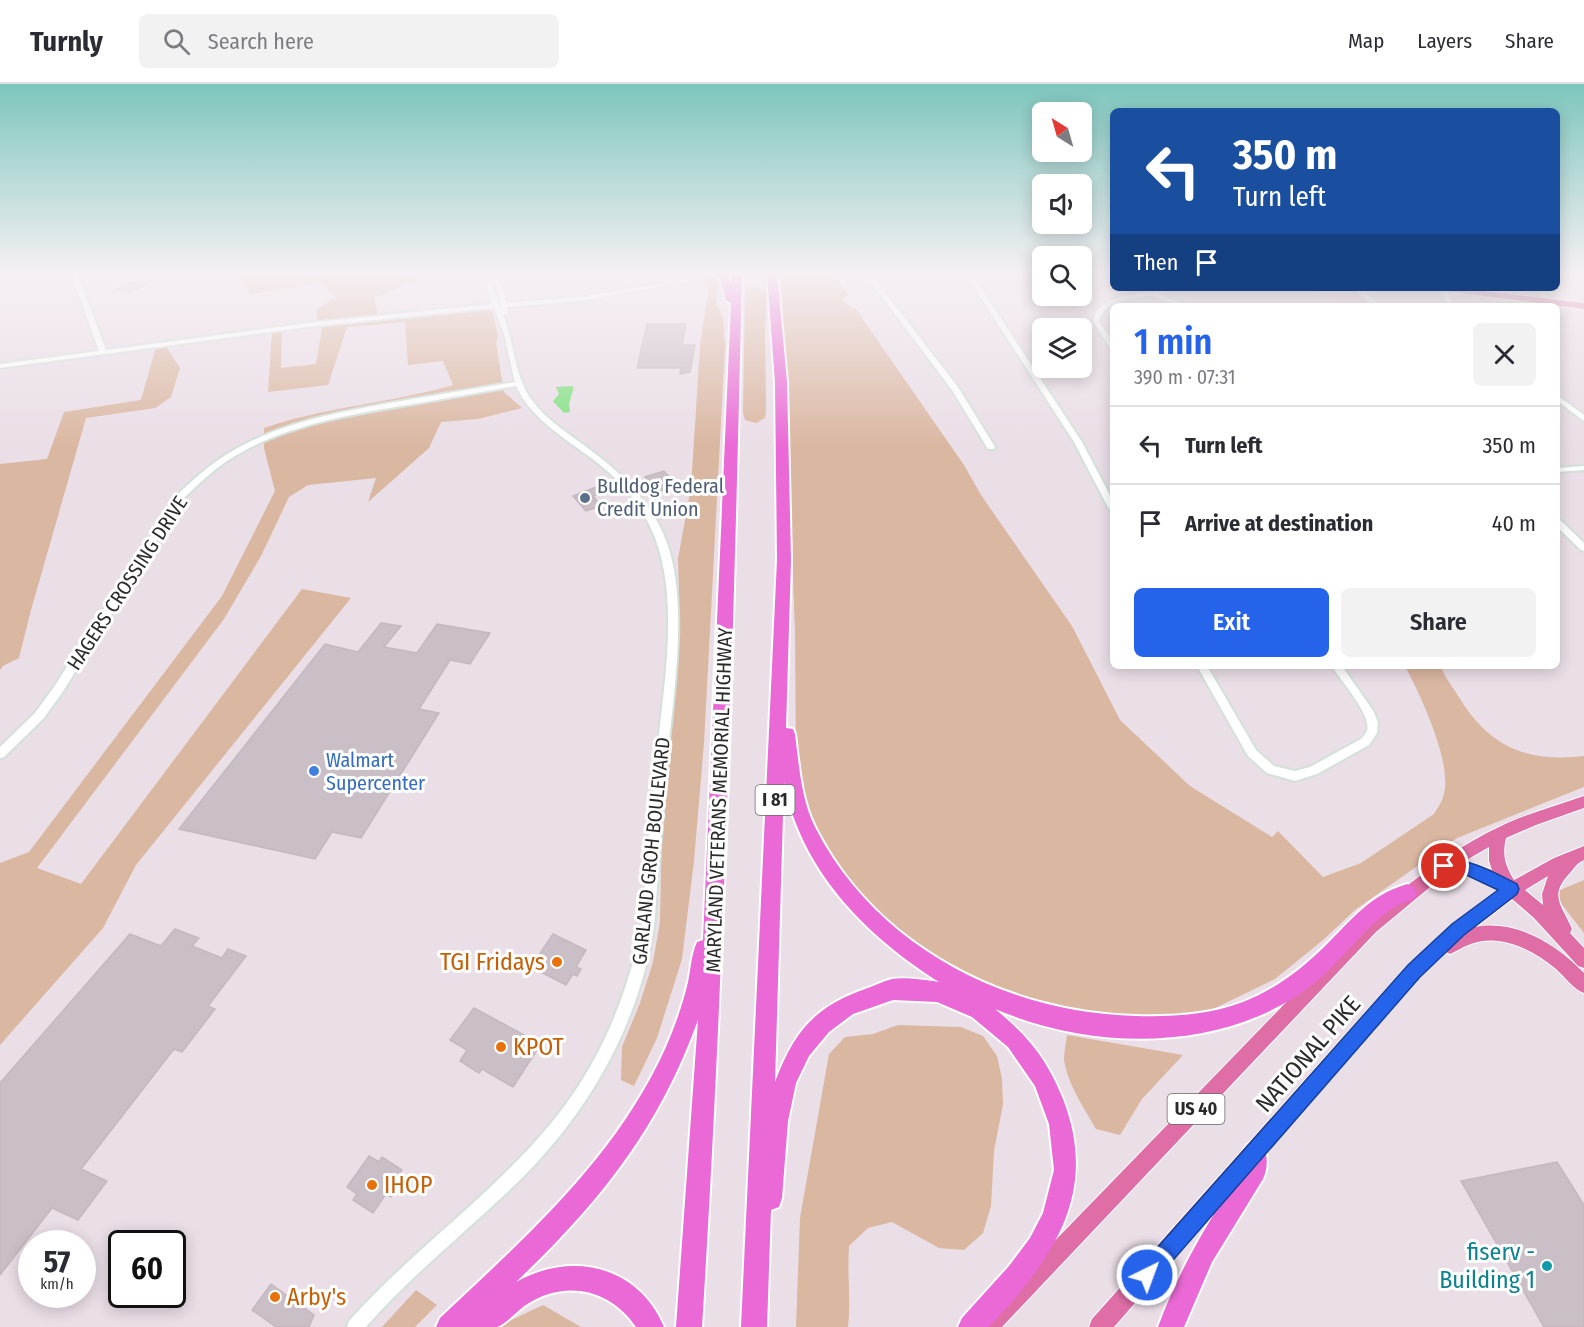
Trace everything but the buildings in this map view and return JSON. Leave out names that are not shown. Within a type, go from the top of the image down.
[{"type":"highway","points":[[734,331],[735,344]]},
{"type":"highway","name":"MARYLAND VETERANS MEMORIAL HIGHWAY","points":[[689,1327],[709,1039],[735,331]]},
{"type":"highway","name":"I 81","points":[[756,1327],[781,656],[783,447],[777,331]]},
{"type":"highway","points":[[781,656],[793,782],[798,807],[820,853],[842,885],[894,940],[954,978],[1007,1003],[1076,1022],[1110,1026],[1175,1026],[1216,1020],[1249,1010],[1301,980],[1323,962],[1387,900],[1407,893]]},
{"type":"highway","points":[[449,1327],[583,1196],[627,1139],[656,1091],[674,1056],[695,998],[702,966],[718,844]]},
{"type":"highway","points":[[756,1327],[777,1122],[790,1070],[802,1046],[819,1026],[838,1011],[856,1000],[880,992],[909,989],[934,991],[957,998],[983,1011],[1006,1029],[1029,1053],[1044,1078],[1056,1103],[1062,1130],[1065,1158],[1064,1178],[1056,1215],[1024,1270],[971,1327]]},
{"type":"highway","points":[[1172,1327],[1181,1299],[1203,1253],[1255,1171],[1255,1153]]},
{"type":"highway","points":[[478,1327],[530,1288],[556,1279],[579,1276],[600,1281],[620,1292],[636,1306],[651,1327]]},
{"type":"main road","name":"US 40","points":[[1444,866],[1522,824],[1584,802]]},
{"type":"main road","points":[[1499,835],[1495,859],[1497,868],[1519,905],[1584,976]]},
{"type":"main road","name":"NATIONAL PIKE","points":[[1100,1327],[1414,971],[1458,930],[1511,889],[1580,854]]},
{"type":"main road","points":[[1580,854],[1553,880],[1549,888],[1549,899],[1558,922],[1584,960]]},
{"type":"main road","name":"NATIONAL PIKE","points":[[987,1327],[1370,927],[1407,893],[1444,866]]},
{"type":"main road","points":[[1444,866],[1462,866],[1474,870],[1511,889],[1527,900],[1584,960]]},
{"type":"main road","points":[[1414,971],[1460,939],[1475,932],[1494,932],[1529,942],[1549,952],[1566,965],[1584,985]]},
{"type":"street","points":[[95,331],[103,352]]},
{"type":"street","points":[[0,366],[262,331]]},
{"type":"street","name":"GARLAND GROH BOULEVARD","points":[[355,1327],[401,1278],[539,1149],[584,1091],[604,1060],[625,1016],[638,974],[647,931],[672,644],[674,603],[672,572],[650,517],[623,482],[528,401],[519,383],[506,331]]},
{"type":"street","points":[[911,331],[955,389],[991,447]]},
{"type":"street","points":[[1005,331],[1077,442],[1110,503]]},
{"type":"street","points":[[1102,331],[1110,344]]},
{"type":"street","name":"HAGERS CROSSING DRIVE","points":[[0,754],[39,716],[58,690],[179,498],[222,460],[263,438],[309,421],[519,383]]},
{"type":"street","points":[[1560,399],[1584,419]]},
{"type":"street","points":[[1560,470],[1584,468]]},
{"type":"street","points":[[1560,525],[1584,548]]},
{"type":"street","points":[[1204,669],[1252,753],[1271,770],[1295,776],[1313,771],[1365,742],[1372,733],[1373,723],[1369,712],[1338,669]]},
{"type":"shaded area","points":[[282,331],[281,368],[316,364],[322,331],[346,331],[328,385],[268,392],[272,332]]},
{"type":"shaded area","points":[[406,331],[497,331],[496,343],[504,392],[522,408],[478,419],[441,422],[429,448],[368,502],[376,478],[308,485],[289,497],[261,556],[224,619],[37,868],[81,884],[302,589],[351,598],[136,865],[103,928],[0,1045],[0,863],[29,852],[222,596],[275,491],[264,448],[264,428],[311,415],[453,385],[443,361],[408,365]]},
{"type":"shaded area","points":[[702,331],[724,331],[725,347],[704,743],[694,861],[682,959],[657,1038],[634,1086],[621,1080],[622,1047],[640,1003],[653,962],[660,922],[662,828],[679,591],[678,559],[691,487]]},
{"type":"shaded area","points":[[744,331],[765,331],[765,418],[756,423],[745,420],[743,413]]},
{"type":"shaded area","points":[[783,331],[871,331],[1072,626],[1120,720],[1190,786],[1272,837],[1278,831],[1323,877],[1361,863],[1434,814],[1443,799],[1445,780],[1439,747],[1419,693],[1407,669],[1442,669],[1469,712],[1481,726],[1509,747],[1543,756],[1584,756],[1584,787],[1457,838],[1355,910],[1323,940],[1275,979],[1209,1011],[1140,1018],[1057,1010],[968,977],[900,933],[838,868],[809,814],[796,761],[795,630]]},
{"type":"shaded area","points":[[165,345],[180,368],[171,397],[155,408],[86,418],[19,658],[0,670],[0,464],[47,459],[64,412],[141,400],[156,347]]},
{"type":"shaded area","points":[[556,387],[574,387],[569,404],[570,412],[564,413],[553,401],[559,394]]},
{"type":"shaded area","points":[[1584,880],[1584,933],[1553,893]]},
{"type":"shaded area","points":[[898,1025],[961,1027],[983,1036],[997,1056],[1002,1079],[1003,1104],[994,1151],[991,1206],[983,1233],[964,1250],[939,1248],[892,1222],[868,1228],[849,1246],[848,1327],[796,1327],[800,1218],[829,1054],[845,1037],[873,1034]]},
{"type":"shaded area","points":[[1067,1035],[1183,1055],[1142,1099],[1120,1135],[1096,1129],[1077,1095],[1064,1059]]},
{"type":"shaded area","points":[[416,1290],[437,1305],[415,1327],[382,1327]]},
{"type":"shaded area","points":[[543,1305],[581,1327],[496,1327]]},
{"type":"place","name":"Bulldog Federal Credit Union","points":[[585,498]]},
{"type":"place","name":"Walmart Supercenter","points":[[314,771]]},
{"type":"place","name":"TGI Fridays","points":[[557,962]]},
{"type":"place","name":"KPOT","points":[[501,1047]]},
{"type":"place","name":"IHOP","points":[[372,1185]]},
{"type":"place","name":"fiserv - Building 1","points":[[1547,1266]]},
{"type":"place","name":"Arby's","points":[[275,1297]]},
{"type":"route","points":[[1147,1275],[1414,971],[1458,930],[1511,889],[1474,870],[1462,866],[1444,866]]}]
